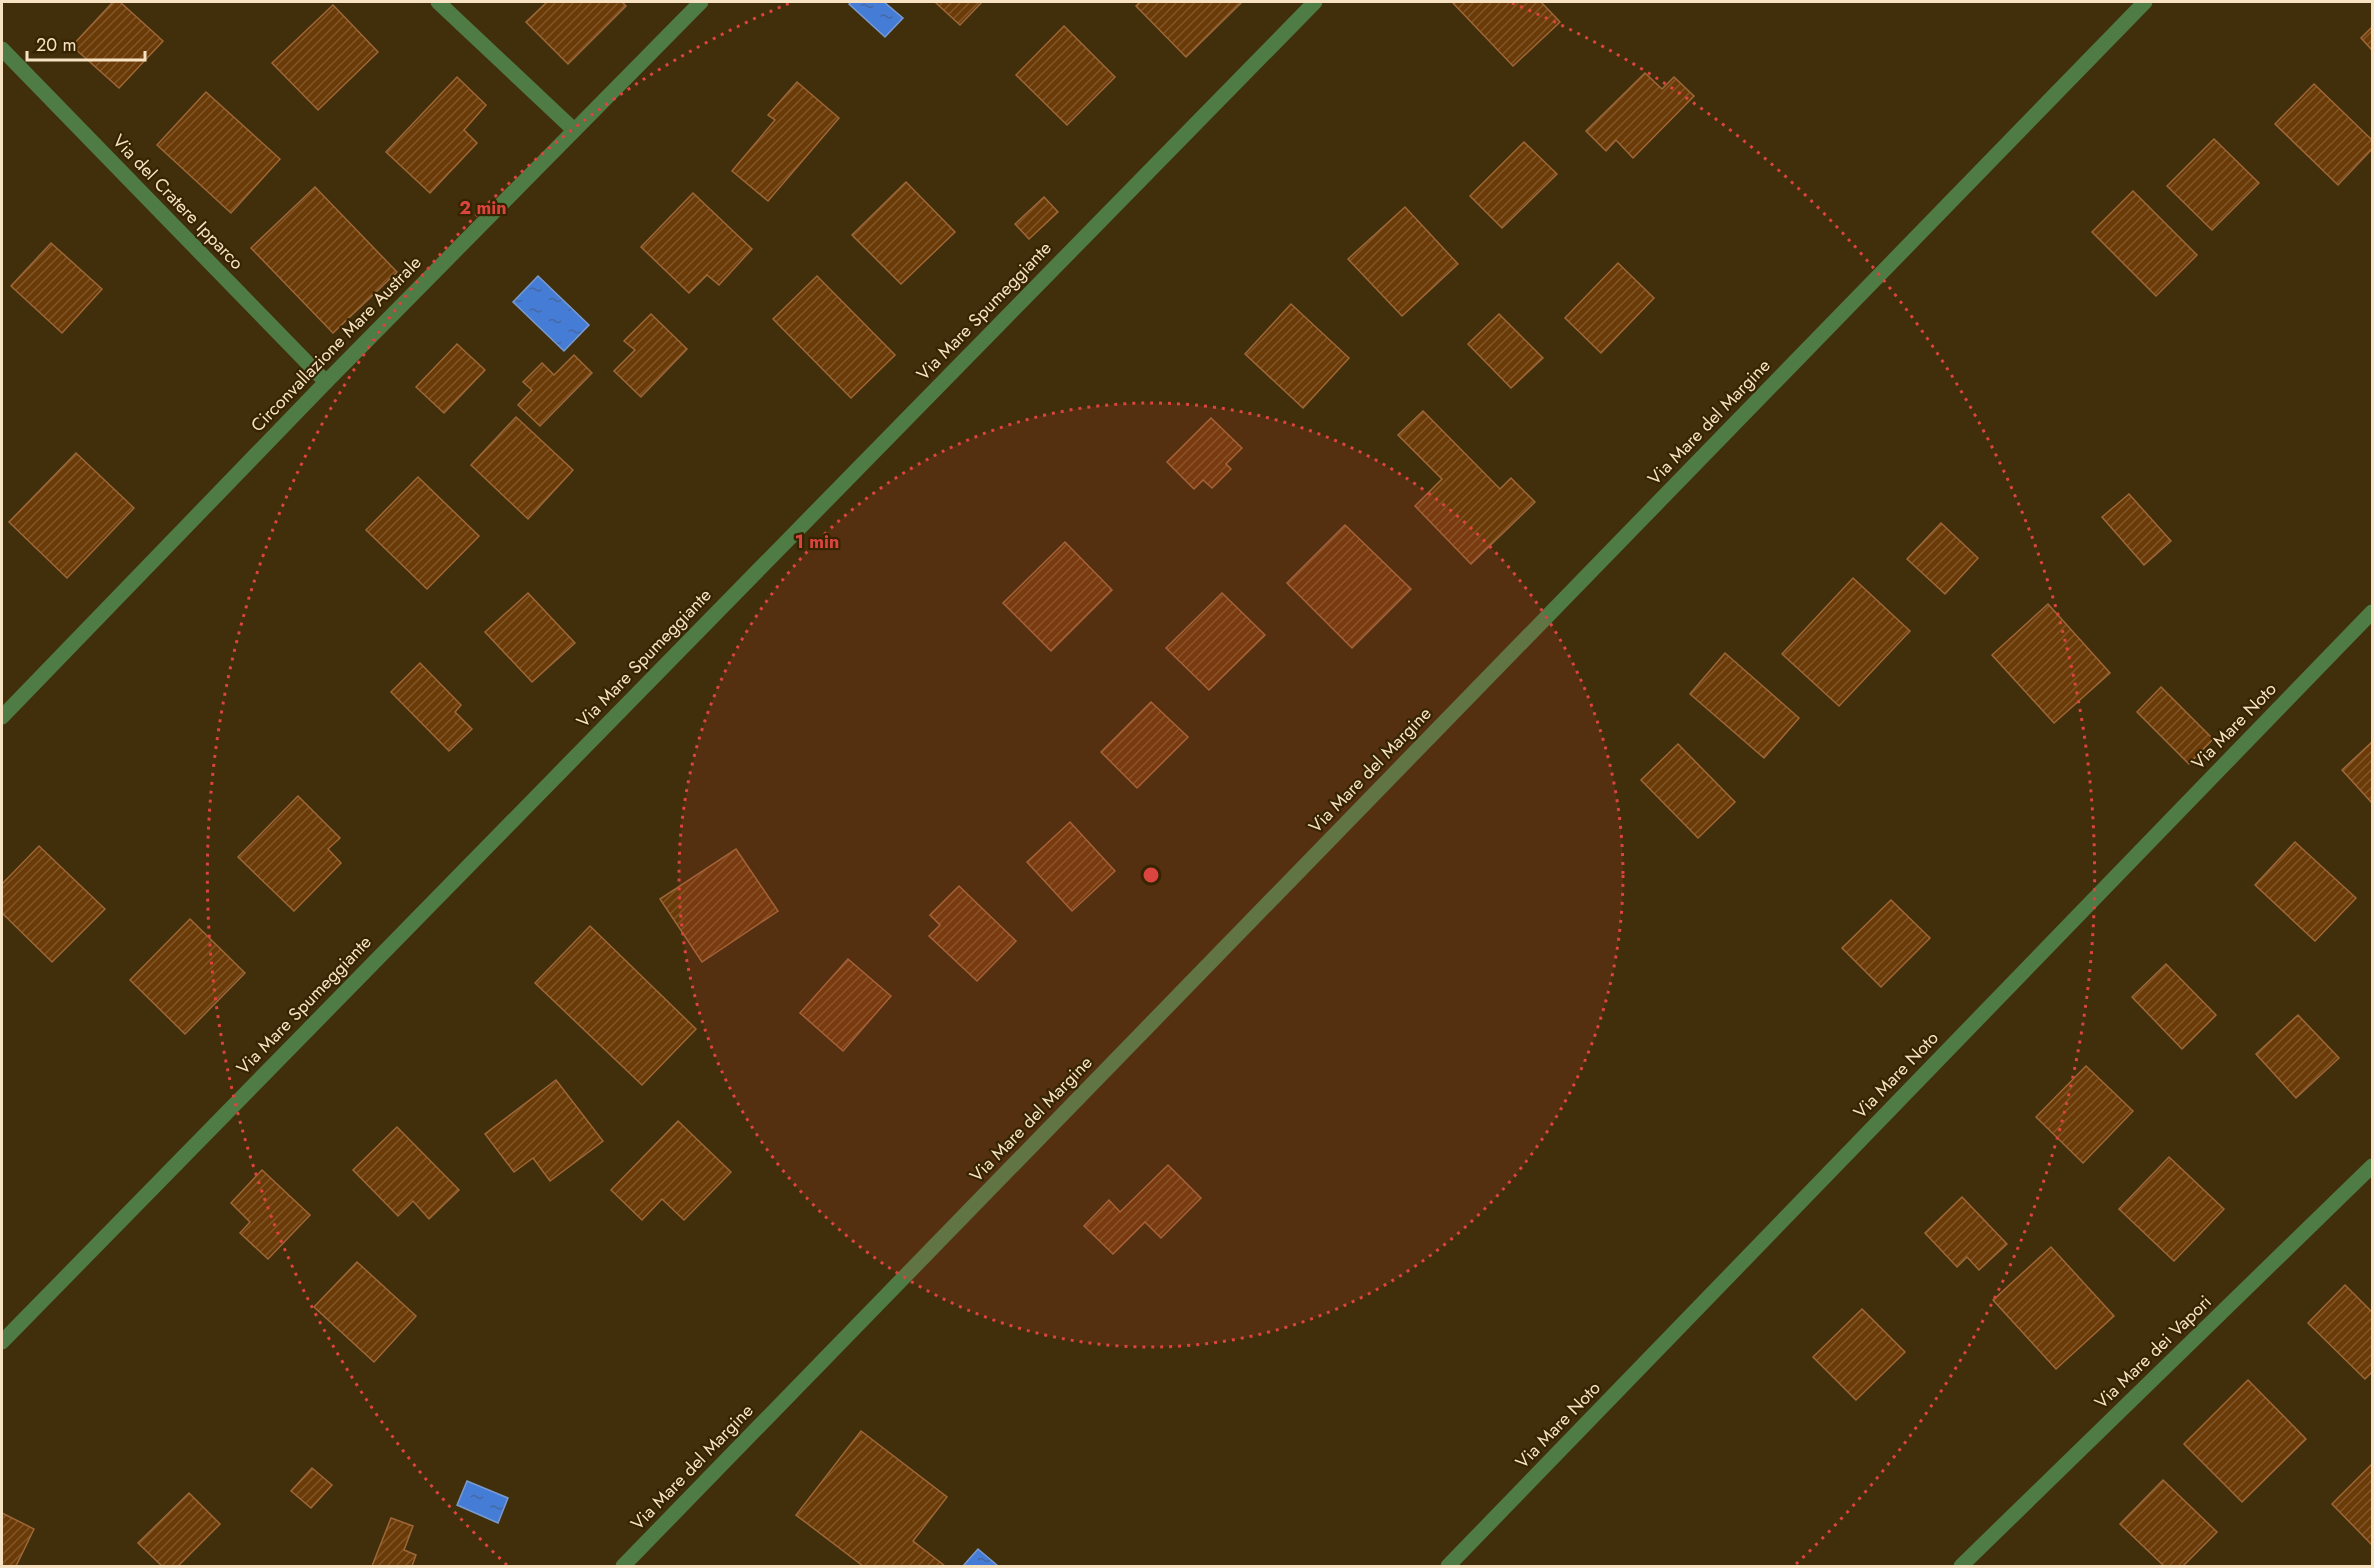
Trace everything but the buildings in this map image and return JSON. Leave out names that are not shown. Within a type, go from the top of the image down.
[{"type":"street","points":[[438,2],[574,130]]},
{"type":"street","name":"Circonvallazione Mare Australe","points":[[2,717],[326,382],[701,2]]},
{"type":"street","name":"Via Mare Spumeggiante","points":[[2,1342],[1315,2]]},
{"type":"street","name":"Via Mare del Margine","points":[[623,1566],[2145,2]]},
{"type":"street","name":"Via del Cratere Ipparco","points":[[2,49],[326,382]]},
{"type":"street","name":"Via Mare Noto","points":[[1448,1566],[2373,612]]},
{"type":"street","name":"Via Mare dei Vapori","points":[[1961,1566],[2373,1166]]},
{"type":"water","points":[[852,2],[884,2],[903,18],[885,37],[849,4]]},
{"type":"water","points":[[538,276],[589,325],[564,351],[513,302]]},
{"type":"water","points":[[467,1481],[508,1498],[498,1523],[457,1505]]},
{"type":"water","points":[[978,1549],[998,1566],[963,1566]]}]
